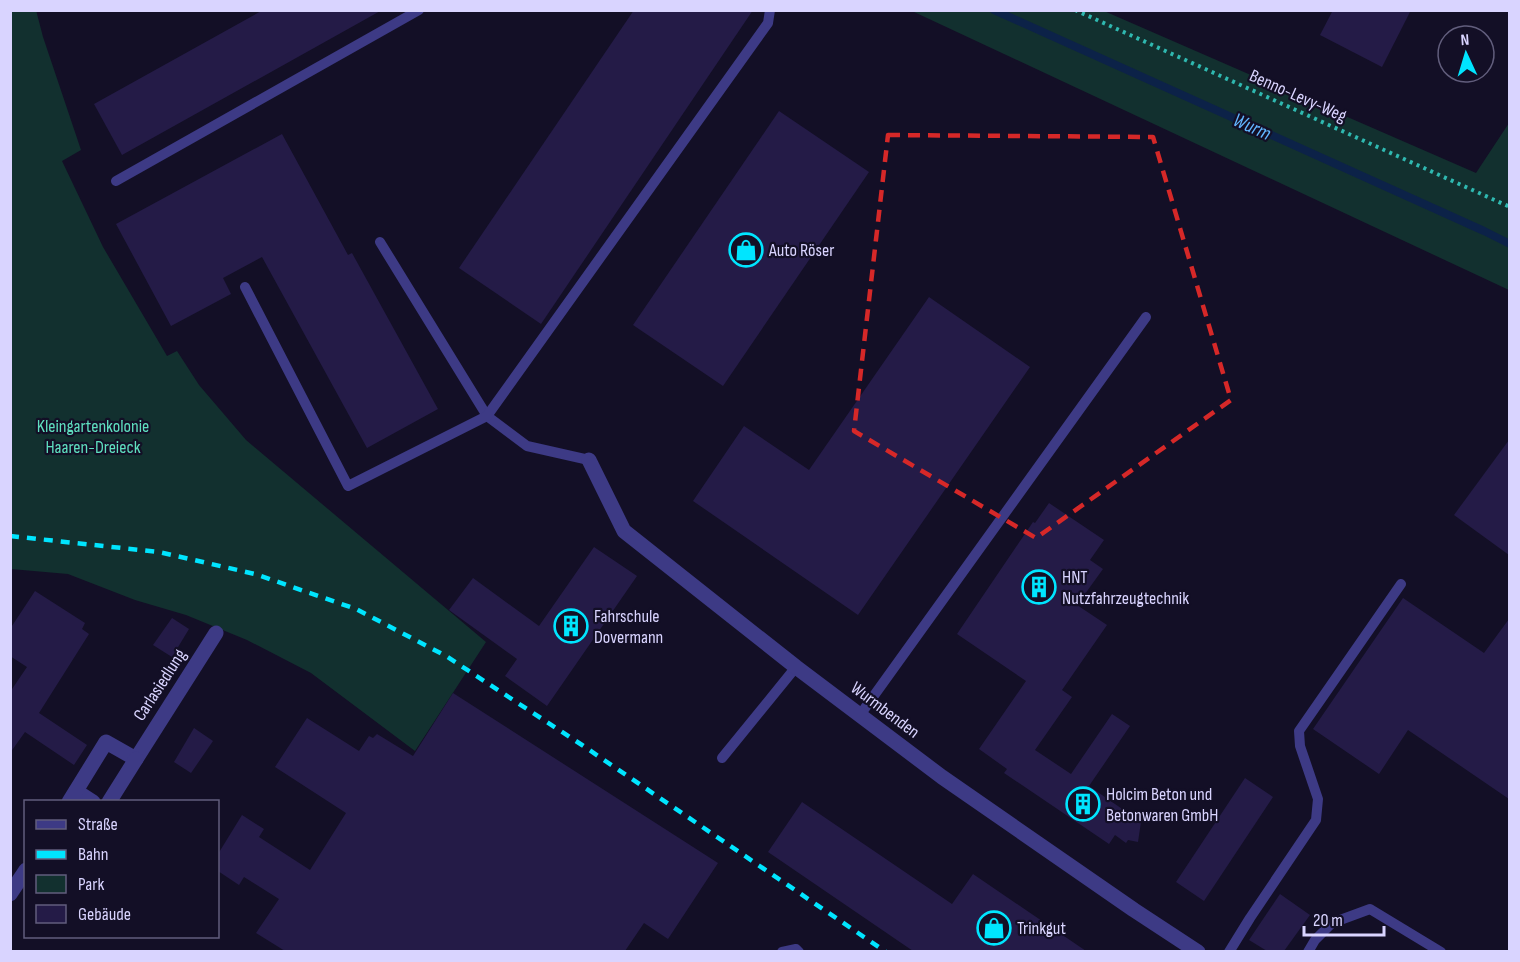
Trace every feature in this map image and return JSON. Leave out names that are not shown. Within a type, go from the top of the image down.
[{"type":"street","name":"Wurmbenden","points":[[589,460],[624,531],[796,667],[952,784],[1134,910],[1198,951]]},
{"type":"street","name":"Carlasiedlung","points":[[110,800],[216,633]]},
{"type":"street","points":[[89,800],[72,796],[106,742],[136,759]]},
{"type":"street","points":[[10,894],[24,873]]},
{"type":"lane","points":[[116,182],[419,10]]},
{"type":"lane","points":[[245,287],[348,486],[488,416],[768,23],[770,10]]},
{"type":"lane","points":[[380,242],[488,416],[527,446],[589,460]]},
{"type":"lane","points":[[860,715],[1146,317]]},
{"type":"lane","points":[[1230,951],[1316,820],[1318,799],[1299,746],[1299,731],[1401,584]]},
{"type":"lane","points":[[722,758],[796,667]]},
{"type":"lane","points":[[1308,951],[1315,940],[1332,923],[1370,909],[1441,951]]},
{"type":"lane","points":[[782,951],[796,949],[800,951]]},
{"type":"path","name":"Benno-Levy-Weg","points":[[1075,10],[1509,207]]},
{"type":"highlighted area","points":[[888,135],[1153,137],[1231,400],[1036,538],[854,431]]},
{"type":"green space","name":"Kleingartenkolonie Haaren-Dreieck","points":[[36,10],[81,150],[62,161],[103,247],[167,356],[177,351],[199,385],[246,440],[486,642],[415,751],[311,673],[247,640],[186,615],[135,600],[68,574],[11,569],[10,11]]},
{"type":"green space","points":[[912,11],[1104,11],[1476,173],[1509,123],[1509,290]]},
{"type":"building","points":[[263,10],[382,10],[122,155],[94,104]]},
{"type":"building","points":[[634,10],[753,10],[541,324],[459,268]]},
{"type":"building","points":[[1333,10],[1411,10],[1382,67],[1320,35]]},
{"type":"building","points":[[779,111],[869,172],[723,386],[633,325]]},
{"type":"building","points":[[282,134],[348,255],[352,253],[438,409],[367,448],[262,257],[223,278],[231,294],[171,326],[116,224]]},
{"type":"building","points":[[929,297],[1030,367],[858,615],[693,501],[744,426],[809,470]]},
{"type":"building","points":[[1509,440],[1509,555],[1454,515]]},
{"type":"building","points":[[1049,503],[1104,540],[1090,560],[1103,569],[1077,605],[1107,625],[1062,690],[1072,697],[1035,750],[1071,774],[1112,714],[1130,726],[1089,786],[1141,822],[1138,842],[1128,840],[1126,843],[1115,835],[1109,844],[1004,773],[1007,769],[979,749],[1026,681],[957,634],[1033,522],[1035,523]]},
{"type":"building","name":"Fahrschule Dovermann","points":[[594,547],[637,576],[547,706],[505,676],[517,659],[449,610],[473,578],[539,626]]},
{"type":"building","points":[[35,591],[85,623],[82,629],[89,634],[39,713],[87,745],[74,765],[25,732],[10,753],[10,692],[27,667],[10,656],[10,629]]},
{"type":"building","points":[[1403,598],[1484,653],[1509,619],[1509,799],[1408,730],[1379,774],[1313,729]]},
{"type":"building","points":[[172,618],[189,629],[172,657],[153,645]]},
{"type":"building","points":[[453,693],[718,863],[668,939],[644,923],[625,951],[285,951],[256,933],[279,899],[244,877],[239,885],[219,872],[219,852],[242,815],[264,829],[259,837],[310,870],[346,813],[275,767],[307,718],[359,751],[369,736],[373,738],[377,734],[413,756]]},
{"type":"building","points":[[194,728],[213,741],[191,773],[174,762]]},
{"type":"building","points":[[1245,778],[1273,797],[1204,901],[1176,882]]},
{"type":"building","points":[[802,802],[952,904],[973,874],[1086,951],[913,951],[768,852]]},
{"type":"building","points":[[1280,894],[1310,915],[1284,951],[1267,951],[1249,940]]},
{"type":"waterway","name":"Wurm","points":[[994,10],[1510,244]]},
{"type":"railway","points":[[10,536],[159,552],[255,574],[356,609],[446,656],[582,745],[886,952]]},
{"type":"place","name":"Auto Röser","points":[[746,250]]},
{"type":"place","name":"HNT Nutzfahrzeugtechnik","points":[[1039,587]]},
{"type":"place","name":"Fahrschule Dovermann","points":[[571,626]]},
{"type":"place","name":"Holcim Beton und Betonwaren GmbH","points":[[1083,804]]},
{"type":"place","name":"Trinkgut","points":[[994,928]]}]
